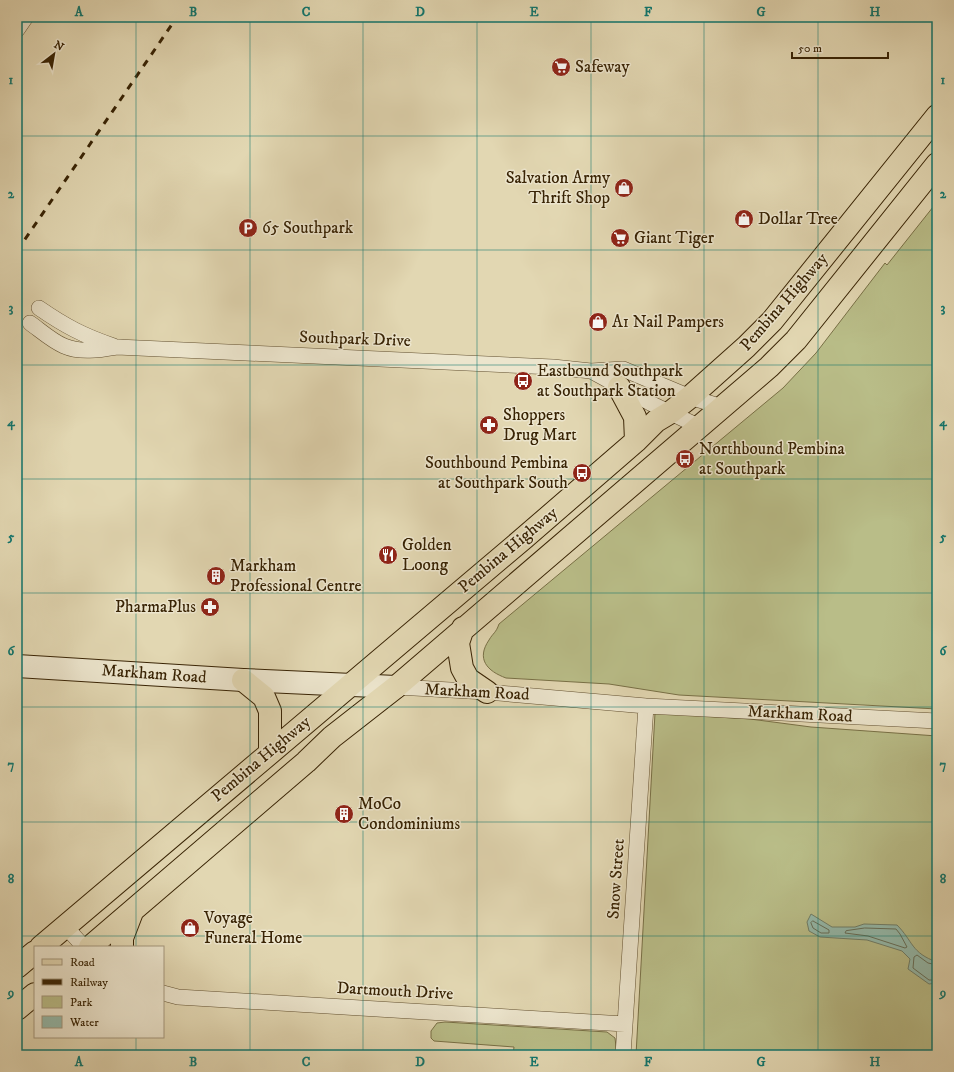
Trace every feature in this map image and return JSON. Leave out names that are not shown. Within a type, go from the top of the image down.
[{"type":"main road","name":"Pembina Highway","points":[[42,946],[636,441],[656,421],[671,412],[690,397],[746,347],[772,321],[937,116]]},
{"type":"main road","name":"Pembina Highway","points":[[91,946],[306,762],[332,737],[396,687],[768,367],[796,340],[937,164]]},
{"type":"main road","points":[[619,387],[635,417],[636,441]]},
{"type":"main road","points":[[463,628],[458,643],[462,668],[468,679],[486,692]]},
{"type":"main road","points":[[243,680],[264,697],[270,711],[270,752]]},
{"type":"main road","points":[[122,946],[122,938],[132,911]]},
{"type":"main road","points":[[17,968],[34,953]]},
{"type":"main road","points":[[17,1009],[34,995]]},
{"type":"street","points":[[17,30],[26,17]]},
{"type":"street","name":"Southpark Drive","points":[[40,308],[65,326],[84,336],[116,347]]},
{"type":"street","name":"Southpark Drive","points":[[30,323],[64,346],[94,350],[116,347],[553,367],[591,371],[623,369],[690,397],[722,407]]},
{"type":"street","name":"Southpark Drive","points":[[591,371],[619,387],[700,427]]},
{"type":"street","name":"Markham Road","points":[[17,666],[243,680],[486,692],[646,706],[937,721]]},
{"type":"street","name":"Snow Street","points":[[623,1055],[646,706]]},
{"type":"street","points":[[66,927],[83,946]]},
{"type":"street","name":"Dartmouth Drive","points":[[164,994],[178,998],[625,1024]]},
{"type":"green space","points":[[937,202],[937,709],[679,695],[609,684],[506,678],[489,668],[484,659],[485,647],[499,624],[783,388],[816,353],[885,263],[887,265]]},
{"type":"green space","points":[[655,713],[750,719],[811,727],[937,736],[937,1055],[636,1055]]},
{"type":"green space","points":[[445,1022],[607,1032],[615,1038],[617,1055],[513,1055],[514,1047],[434,1041],[431,1038],[431,1031],[437,1023]]},
{"type":"water","points":[[811,914],[832,927],[855,927],[864,924],[897,925],[917,951],[937,962],[937,983],[929,984],[908,969],[910,959],[902,951],[867,940],[820,937],[809,931],[807,922]]},
{"type":"railway","points":[[17,251],[177,17]]},
{"type":"place","name":"Safeway","points":[[561,67]]},
{"type":"place","name":"Salvation Army Thrift Shop","points":[[624,188]]},
{"type":"place","name":"Dollar Tree","points":[[744,219]]},
{"type":"place","name":"65 Southpark","points":[[248,228]]},
{"type":"place","name":"Giant Tiger","points":[[620,238]]},
{"type":"place","name":"A1 Nail Pampers","points":[[598,322]]},
{"type":"place","name":"Eastbound Southpark at Southpark Station","points":[[523,381]]},
{"type":"place","name":"Shoppers Drug Mart","points":[[489,425]]},
{"type":"place","name":"Northbound Pembina at Southpark","points":[[685,459]]},
{"type":"place","name":"Southbound Pembina at Southpark South","points":[[582,473]]},
{"type":"place","name":"Golden Loong","points":[[388,555]]},
{"type":"place","name":"Markham Professional Centre","points":[[216,576]]},
{"type":"place","name":"PharmaPlus","points":[[210,607]]},
{"type":"place","name":"MoCo Condominiums","points":[[344,814]]},
{"type":"place","name":"Voyage Funeral Home","points":[[190,928]]}]
